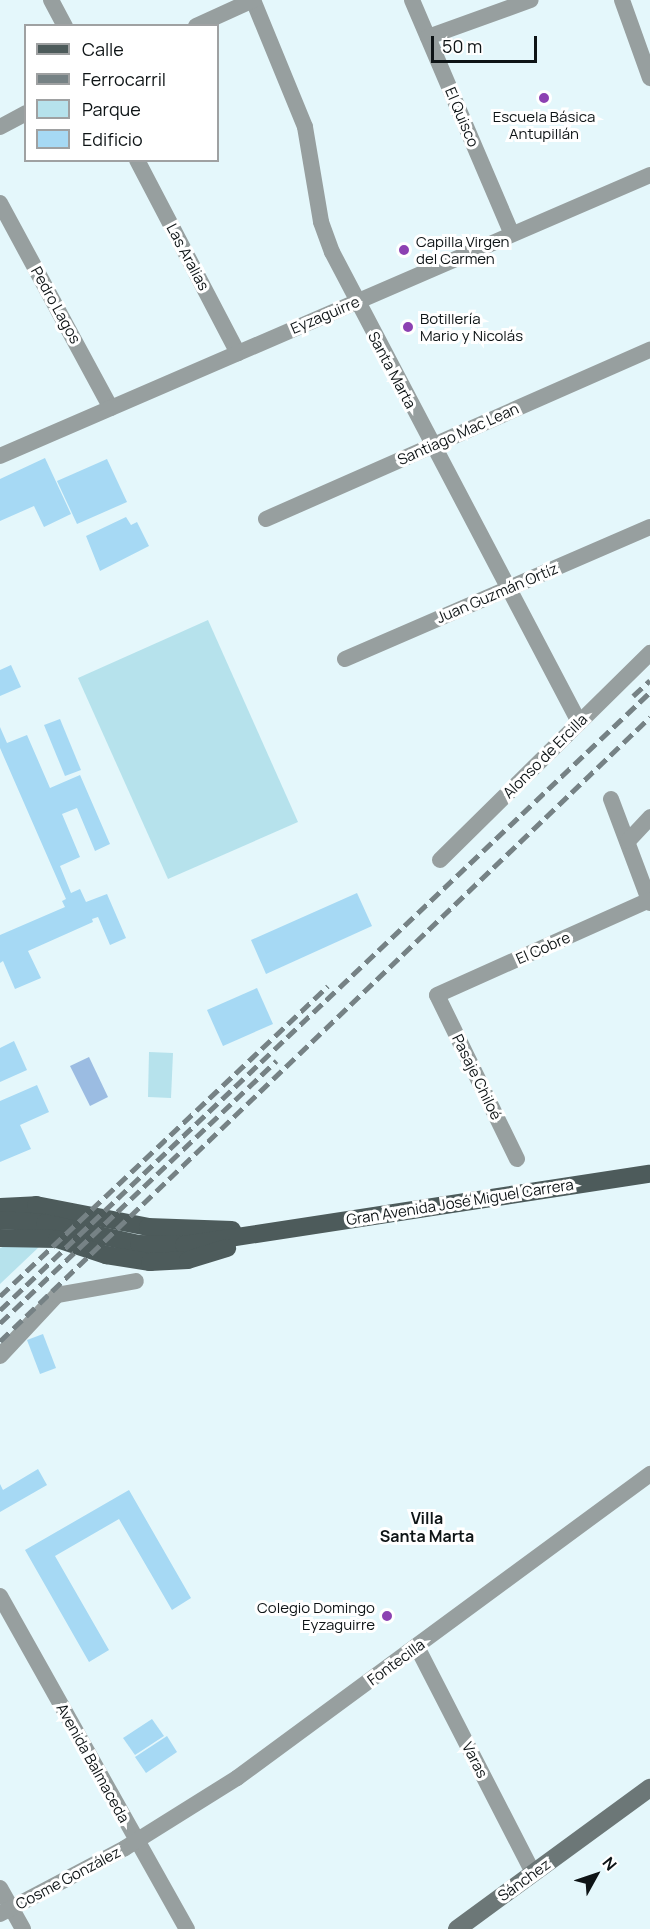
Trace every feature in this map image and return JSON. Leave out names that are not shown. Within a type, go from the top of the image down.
[{"type":"main road","name":"Gran Avenida José Miguel Carrera","points":[[0,1220],[19,1221],[162,1245],[270,1232],[650,1174]]},
{"type":"main road","name":"Gran Avenida José Miguel Carrera","points":[[0,1207],[54,1207],[148,1227],[270,1232]]},
{"type":"main road","name":"Gran Avenida José Miguel Carrera","points":[[0,1227],[19,1221]]},
{"type":"main road","name":"Gran Avenida José Miguel Carrera","points":[[0,1238],[57,1239],[122,1259],[160,1263],[198,1257],[270,1232]]},
{"type":"street","points":[[51,0],[64,24]]},
{"type":"street","points":[[200,24],[253,0]]},
{"type":"street","name":"Santa Marta","points":[[253,0],[305,127],[325,237],[356,302],[579,722]]},
{"type":"street","name":"El Quisco","points":[[412,0],[512,234]]},
{"type":"street","points":[[428,37],[531,0]]},
{"type":"street","points":[[622,0],[650,78]]},
{"type":"street","points":[[0,127],[24,114]]},
{"type":"street","name":"Las Aralias","points":[[137,162],[238,353]]},
{"type":"street","name":"Eyzaguirre","points":[[0,456],[650,175]]},
{"type":"street","name":"Pedro Lagos","points":[[0,203],[111,408]]},
{"type":"street","name":"Santiago Mac Lean","points":[[266,519],[650,350]]},
{"type":"street","name":"Juan Guzmán Ortíz","points":[[345,659],[650,527]]},
{"type":"street","name":"Alonso de Ercilla","points":[[440,860],[650,653]]},
{"type":"street","points":[[611,799],[650,902]]},
{"type":"street","points":[[628,841],[650,817]]},
{"type":"street","name":"El Cobre","points":[[436,995],[650,902]]},
{"type":"street","name":"Pasaje Chiloé","points":[[436,995],[517,1159]]},
{"type":"street","points":[[0,1356],[57,1295],[136,1281]]},
{"type":"street","name":"Fontecilla","points":[[137,1841],[237,1778],[650,1474]]},
{"type":"street","name":"Avenida Balmaceda","points":[[0,1596],[187,1929]]},
{"type":"street","name":"Varas","points":[[417,1647],[534,1873]]},
{"type":"street","name":"Sánchez","points":[[457,1929],[650,1788]]},
{"type":"street","name":"Cosme González","points":[[6,1911],[137,1841]]},
{"type":"street","points":[[0,1888],[6,1911],[23,1929]]},
{"type":"green space","points":[[208,620],[298,822],[168,879],[78,678]]},
{"type":"green space","points":[[149,1052],[173,1053],[171,1098],[148,1097]]},
{"type":"green space","points":[[8,1245],[40,1246],[0,1284],[0,1248]]},
{"type":"shaded area","points":[[89,1057],[108,1097],[90,1106],[70,1066]]},
{"type":"building","points":[[45,458],[71,514],[44,527],[34,506],[0,521],[0,479]]},
{"type":"building","points":[[107,459],[127,502],[77,524],[57,481]]},
{"type":"building","points":[[126,517],[131,525],[137,522],[149,546],[100,571],[86,536]]},
{"type":"building","points":[[11,665],[21,687],[0,696],[0,670]]},
{"type":"building","points":[[60,719],[81,770],[65,776],[44,725]]},
{"type":"building","points":[[0,727],[7,743],[27,735],[50,788],[80,775],[110,844],[95,851],[77,808],[62,814],[80,857],[60,866],[71,893],[80,889],[86,902],[107,894],[126,938],[110,945],[98,917],[92,919],[93,922],[28,951],[41,978],[15,989],[3,961],[0,963],[0,935],[65,907],[62,901],[66,899],[0,748]]},
{"type":"building","points":[[357,893],[372,926],[266,974],[251,940]]},
{"type":"building","points":[[257,988],[273,1024],[223,1046],[207,1010]]},
{"type":"building","points":[[14,1041],[27,1070],[0,1082],[0,1048]]},
{"type":"building","points":[[37,1085],[49,1112],[20,1125],[31,1149],[0,1162],[0,1101]]},
{"type":"building","points":[[43,1334],[56,1368],[40,1374],[27,1340]]},
{"type":"building","points":[[38,1469],[47,1485],[0,1512],[0,1484],[3,1490]]},
{"type":"building","points":[[129,1490],[191,1598],[172,1610],[119,1519],[55,1556],[109,1650],[89,1662],[25,1550]]},
{"type":"building","points":[[152,1719],[164,1736],[135,1755],[123,1738]]},
{"type":"building","points":[[167,1736],[177,1752],[146,1773],[135,1757]]},
{"type":"railway","points":[[633,696],[650,680]]},
{"type":"railway","points":[[0,1310],[650,692]]},
{"type":"railway","points":[[0,1341],[650,717]]},
{"type":"railway","points":[[0,1296],[328,986]]},
{"type":"railway","points":[[0,1323],[276,1061]]},
{"type":"place","name":"Escuela Básica Antupillán","points":[[544,98]]},
{"type":"place","name":"Capilla Virgen del Carmen","points":[[404,250]]},
{"type":"place","name":"Botillería Mario y Nicolás","points":[[408,327]]},
{"type":"place","name":"Colegio Domingo Eyzaguirre","points":[[387,1616]]},
{"type":"district","name":"Villa Santa Marta","points":[[427,1527]]}]
